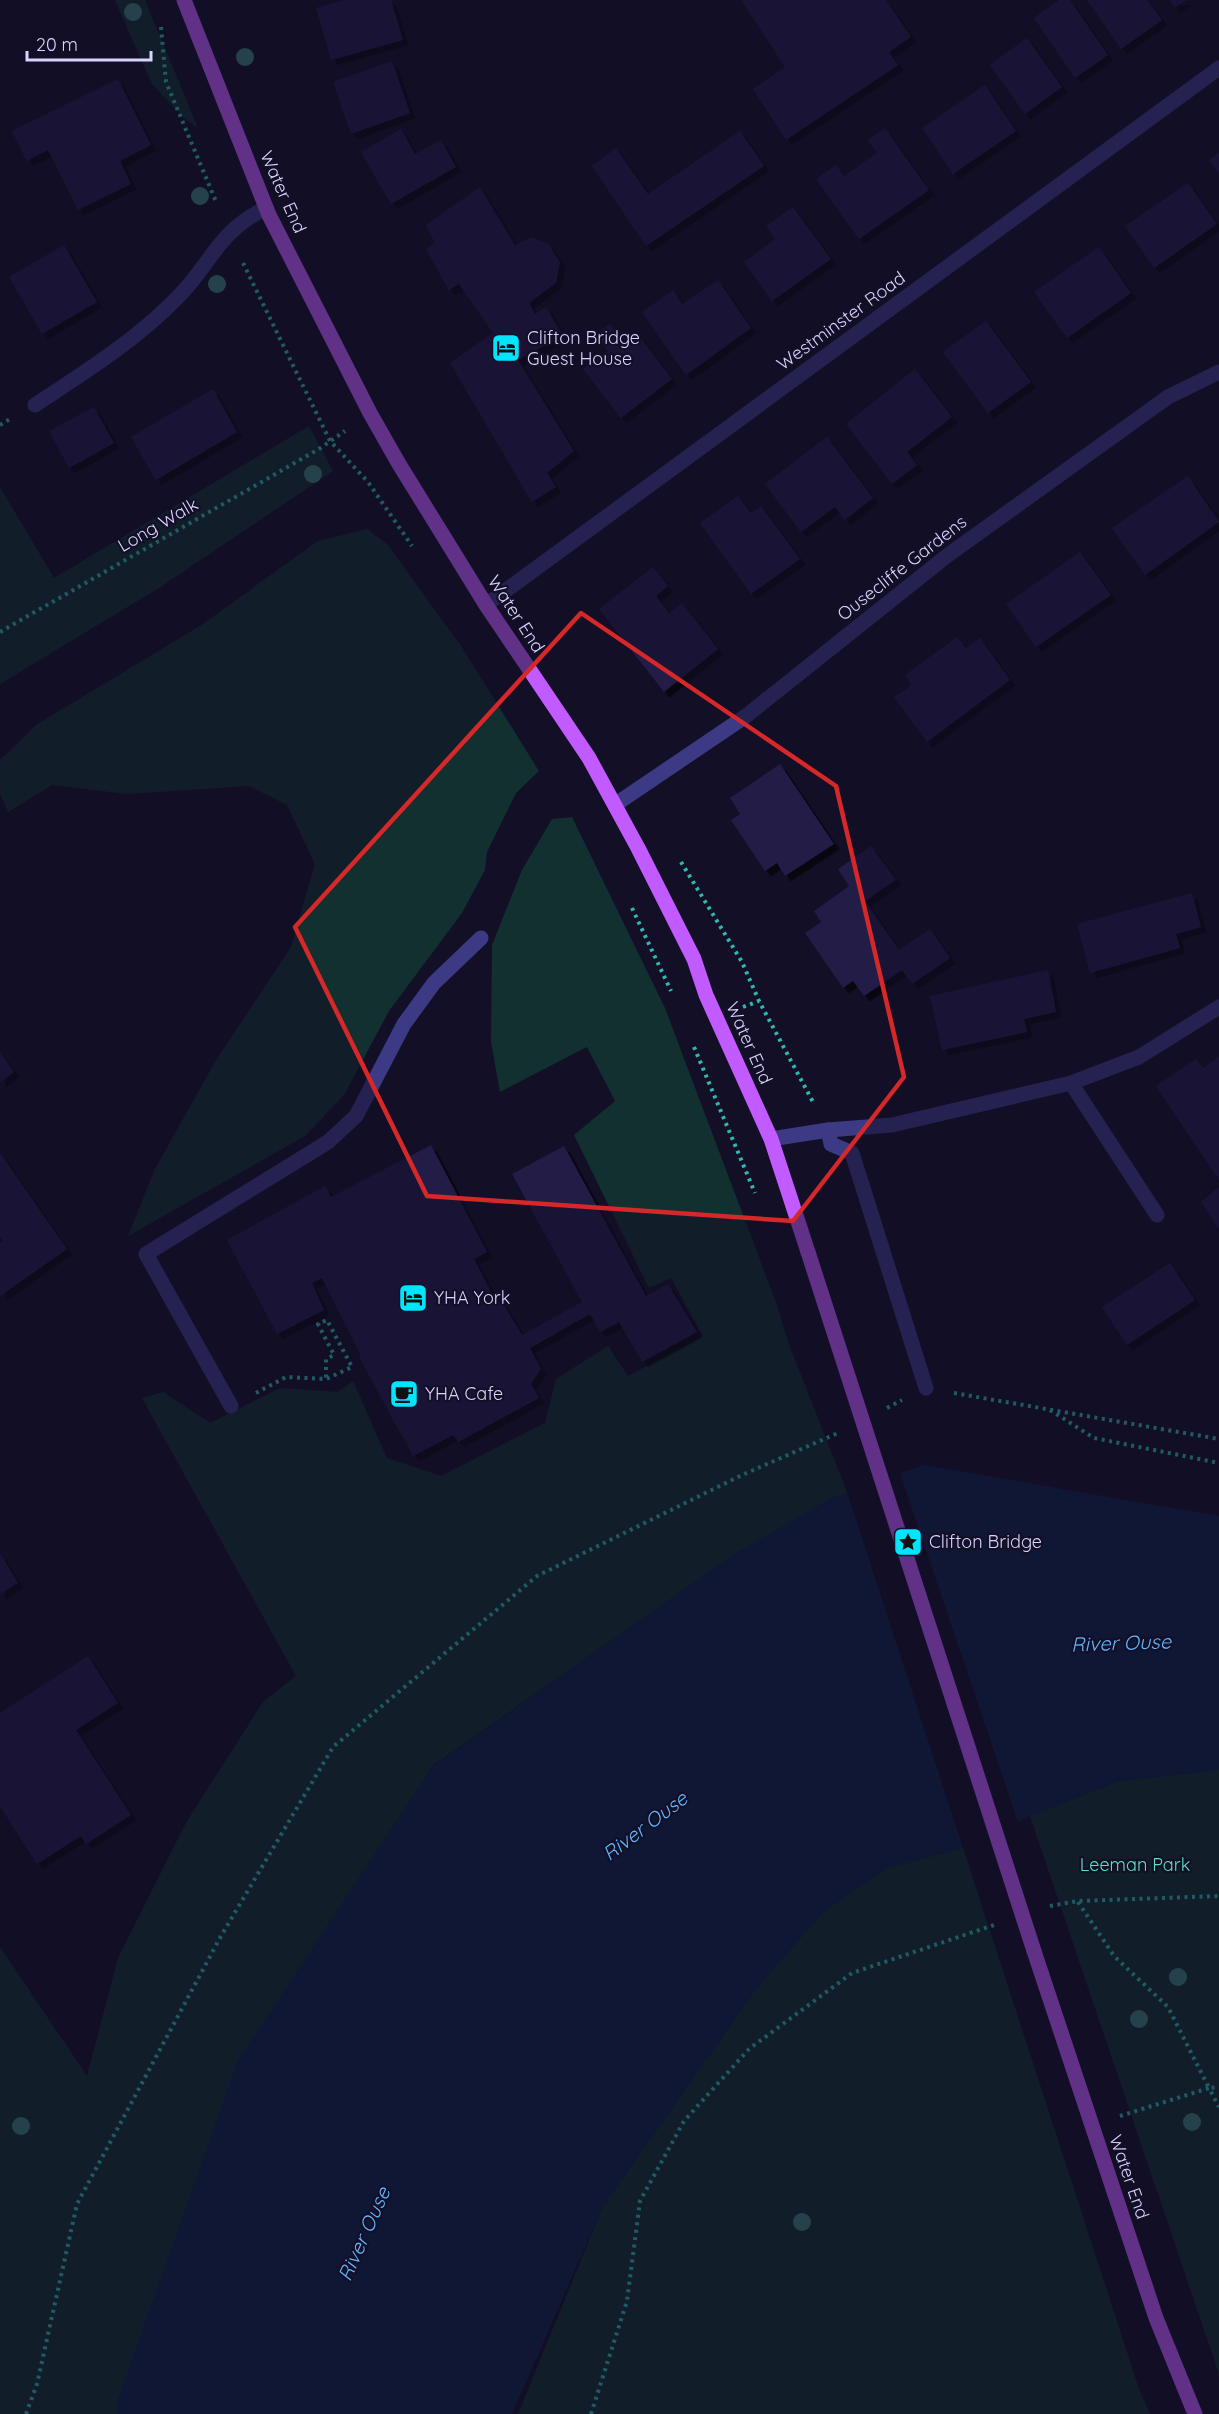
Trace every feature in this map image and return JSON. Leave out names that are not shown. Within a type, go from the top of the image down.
[{"type":"main road","name":"Water End","points":[[184,0],[266,208],[399,464],[486,605],[589,758],[616,804],[694,959],[705,994],[771,1138],[1034,1951],[1156,2318],[1195,2414]]},
{"type":"street","name":"Westminster Road","points":[[486,605],[1219,68]]},
{"type":"street","points":[[35,405],[125,346],[179,297],[229,231],[243,219],[266,208]]},
{"type":"street","name":"Ousecliffe Gardens","points":[[616,804],[746,716],[948,555],[1168,397],[1219,372]]},
{"type":"street","points":[[231,1406],[146,1254],[328,1142],[356,1116],[404,1024],[434,982],[481,938]]},
{"type":"street","points":[[771,1138],[828,1130],[892,1125],[1071,1083],[1139,1057],[1219,1006]]},
{"type":"street","points":[[1071,1083],[1157,1215]]},
{"type":"street","points":[[828,1130],[831,1144],[852,1154],[926,1388]]},
{"type":"path","name":"Long Walk","points":[[0,632],[330,441]]},
{"type":"path","points":[[680,860],[741,962],[759,1001],[828,1130]]},
{"type":"path","points":[[690,1038],[757,1199]]},
{"type":"path","points":[[231,1406],[286,1377],[326,1379],[352,1367],[327,1320],[318,1324],[334,1355],[326,1359],[326,1379]]},
{"type":"path","points":[[926,1388],[1219,1439]]},
{"type":"path","points":[[1048,1409],[1094,1438],[1219,1462]]},
{"type":"path","points":[[26,2414],[37,2384],[78,2204],[221,1936],[333,1747],[537,1576],[778,1460]]},
{"type":"path","points":[[1048,1907],[1078,1901],[1219,1896]]},
{"type":"path","points":[[1078,1901],[1114,1956],[1168,2007],[1219,2107]]},
{"type":"path","points":[[591,2414],[627,2301],[640,2201],[684,2121],[749,2049],[852,1973],[995,1925]]},
{"type":"path","points":[[1125,2115],[1209,2088],[1219,2087]]},
{"type":"highlighted area","points":[[581,613],[836,786],[904,1077],[793,1221],[427,1196],[295,927]]},
{"type":"green space","points":[[115,0],[145,0],[198,128],[184,118],[152,84]]},
{"type":"green space","points":[[309,426],[333,471],[159,588],[0,684],[0,487],[54,578]]},
{"type":"green space","points":[[367,529],[387,544],[461,646],[539,771],[516,793],[487,852],[485,870],[462,913],[389,1011],[344,1095],[305,1136],[128,1236],[155,1169],[215,1062],[291,947],[315,864],[287,805],[249,786],[127,794],[52,785],[8,812],[0,793],[0,760],[36,725],[200,626],[318,541]]},
{"type":"green space","points":[[572,817],[665,1008],[777,1305],[788,1342],[847,1492],[736,1553],[431,1767],[117,2402],[118,2414],[0,2414],[0,1947],[87,2076],[118,1958],[187,1821],[263,1702],[296,1676],[142,1398],[163,1392],[210,1423],[280,1388],[338,1392],[353,1381],[387,1458],[441,1476],[545,1423],[556,1379],[608,1346],[628,1376],[703,1336],[671,1278],[649,1288],[574,1135],[615,1101],[587,1047],[500,1092],[491,1042],[492,945],[522,870],[552,819]]},
{"type":"green space","name":"Leeman Park","points":[[1219,1770],[1219,2374],[1030,1816],[1119,1781]]},
{"type":"green space","points":[[963,1848],[1139,2389],[1150,2414],[518,2414],[603,2206],[756,1989],[823,1912],[887,1868]]},
{"type":"water","name":"River Ouse","points":[[924,1465],[1219,1516],[1219,1770],[1119,1781],[1030,1816],[963,1848],[887,1868],[823,1912],[756,1989],[603,2206],[512,2414],[118,2414],[117,2402],[238,2060],[432,1767],[736,1553],[831,1498]]},
{"type":"pier","name":"Clifton Bridge","points":[[900,1473],[1018,1822],[963,1848],[847,1492]]},
{"type":"building","points":[[345,0],[391,0],[403,40],[331,60],[316,8]]},
{"type":"building","points":[[741,0],[886,0],[911,37],[889,52],[898,65],[786,140],[753,89],[785,67]]},
{"type":"building","points":[[1059,0],[1070,0],[1108,55],[1075,78],[1034,18]]},
{"type":"building","points":[[1087,0],[1147,0],[1162,20],[1121,49]]},
{"type":"building","points":[[1170,0],[1186,0],[1175,8]]},
{"type":"building","points":[[1027,38],[1062,87],[1025,114],[990,65]]},
{"type":"building","points":[[392,61],[410,113],[351,134],[333,82]]},
{"type":"building","points":[[118,79],[151,145],[120,161],[131,184],[78,210],[48,150],[27,161],[12,131]]},
{"type":"building","points":[[985,85],[1016,131],[953,174],[922,128]]},
{"type":"building","points":[[885,128],[929,190],[859,239],[816,179],[836,165],[844,176],[877,153],[868,140]]},
{"type":"building","points":[[401,129],[415,154],[441,140],[456,167],[391,204],[361,152]]},
{"type":"building","points":[[740,131],[764,166],[646,246],[592,166],[616,148],[648,194]]},
{"type":"building","points":[[1219,153],[1219,174],[1209,160]]},
{"type":"building","points":[[1188,183],[1217,224],[1154,268],[1125,226]]},
{"type":"building","name":"Clifton Bridge Guest House","points":[[480,187],[515,245],[532,237],[548,244],[560,262],[556,283],[529,303],[535,314],[546,307],[563,336],[518,360],[574,451],[547,473],[556,487],[532,502],[450,363],[493,333],[459,284],[449,290],[426,249],[435,243],[426,225]]},
{"type":"building","points":[[793,207],[831,259],[772,301],[744,262],[775,239],[766,226]]},
{"type":"building","points":[[64,245],[97,302],[42,334],[9,277]]},
{"type":"building","points":[[1099,247],[1131,293],[1067,338],[1034,292]]},
{"type":"building","points":[[718,280],[751,328],[686,375],[642,312],[673,290],[682,304]]},
{"type":"building","points":[[986,321],[1031,382],[988,413],[943,352]]},
{"type":"building","points":[[610,324],[624,343],[637,333],[672,379],[621,418],[583,369],[608,351],[595,335]]},
{"type":"building","points":[[915,369],[952,417],[907,452],[917,465],[892,484],[846,424]]},
{"type":"building","points":[[213,389],[237,432],[156,480],[131,437]]},
{"type":"building","points":[[94,407],[114,443],[69,468],[49,431]]},
{"type":"building","points":[[827,437],[873,498],[845,520],[835,507],[801,532],[765,484]]},
{"type":"building","points":[[1188,476],[1219,522],[1145,575],[1112,528]]},
{"type":"building","points":[[738,496],[751,513],[761,506],[800,559],[751,594],[700,523]]},
{"type":"building","points":[[1080,552],[1111,595],[1036,647],[1006,604]]},
{"type":"building","points":[[653,567],[668,586],[656,596],[669,613],[682,603],[718,649],[664,692],[599,609]]},
{"type":"building","points":[[957,637],[966,648],[980,638],[1010,680],[927,742],[894,697],[912,685],[905,675]]},
{"type":"building","points":[[780,764],[834,844],[785,876],[777,863],[765,871],[731,820],[740,814],[730,798]]},
{"type":"building","points":[[871,846],[896,880],[865,901],[899,950],[930,929],[950,958],[912,984],[902,970],[864,996],[853,981],[843,988],[805,933],[821,922],[814,911],[849,886],[838,869]]},
{"type":"building","points":[[1192,893],[1201,927],[1176,934],[1180,948],[1090,973],[1077,924]]},
{"type":"building","points":[[1048,970],[1056,1012],[1024,1019],[1027,1032],[942,1050],[930,996]]},
{"type":"building","points":[[0,1052],[14,1072],[0,1082]]},
{"type":"building","points":[[1219,1057],[1219,1180],[1156,1086],[1196,1059],[1203,1068]]},
{"type":"building","name":"YHA York","points":[[431,1145],[487,1252],[474,1259],[497,1303],[502,1302],[522,1335],[582,1302],[512,1174],[564,1146],[646,1296],[668,1284],[697,1332],[642,1362],[619,1322],[600,1332],[590,1314],[530,1348],[541,1369],[531,1384],[539,1398],[458,1442],[453,1435],[413,1456],[359,1357],[361,1355],[322,1278],[312,1283],[324,1310],[277,1334],[227,1240],[325,1186],[331,1197]]},
{"type":"building","points":[[0,1153],[67,1249],[0,1296],[0,1243],[3,1241],[0,1237]]},
{"type":"building","points":[[1219,1187],[1219,1229],[1201,1202]]},
{"type":"building","points":[[1170,1263],[1195,1300],[1127,1345],[1102,1307]]},
{"type":"building","points":[[0,1553],[18,1583],[0,1594]]},
{"type":"building","points":[[88,1656],[118,1703],[76,1730],[131,1815],[86,1844],[81,1836],[37,1864],[0,1806],[0,1713]]},
{"type":"place","name":"Clifton Bridge Guest House","points":[[506,348]]},
{"type":"place","name":"YHA York","points":[[413,1298]]},
{"type":"place","name":"YHA Cafe","points":[[404,1394]]},
{"type":"place","name":"Clifton Bridge","points":[[908,1542]]}]
